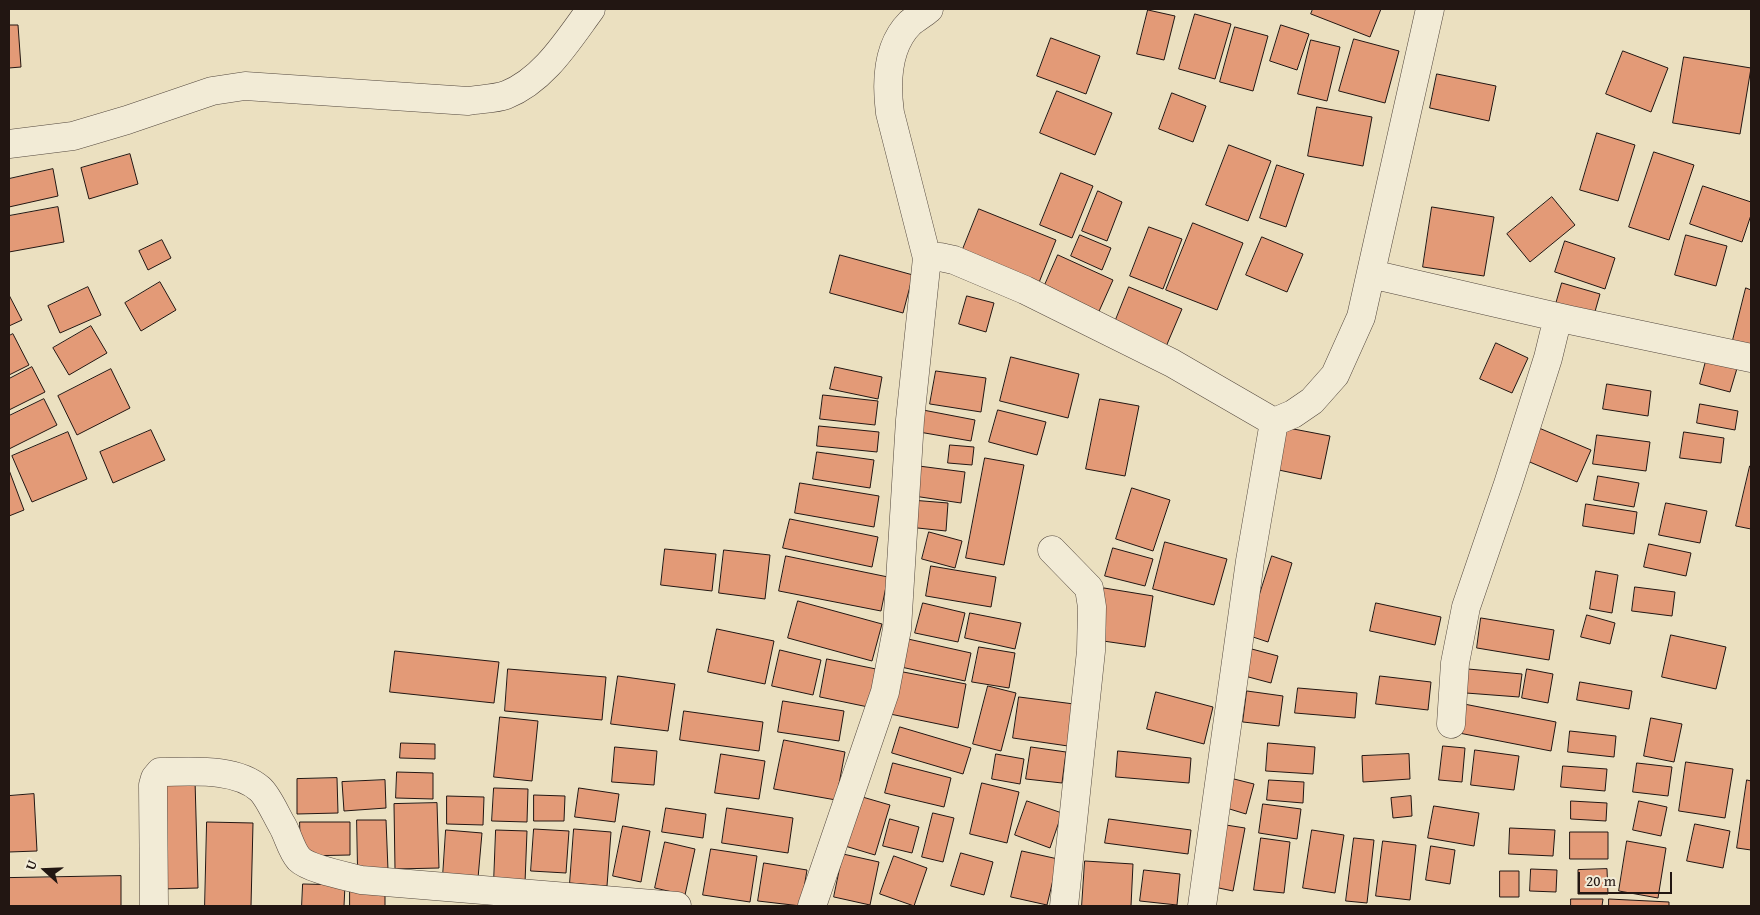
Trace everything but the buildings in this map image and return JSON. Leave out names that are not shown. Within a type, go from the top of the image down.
[{"type":"street","points":[[9,144],[73,136],[212,91],[245,86],[468,100],[504,96],[532,81],[562,48],[591,9]]},
{"type":"street","points":[[812,906],[885,692],[897,629],[910,420],[927,258],[890,113],[887,91],[889,63],[898,40],[909,24],[929,9]]},
{"type":"street","points":[[1274,422],[1293,414],[1312,401],[1335,375],[1362,317],[1430,9]]},
{"type":"street","points":[[927,258],[940,257],[954,260],[1025,290],[1172,363],[1274,422]]},
{"type":"street","points":[[1371,274],[1558,318],[1751,358]]},
{"type":"street","points":[[1451,724],[1455,663],[1466,607],[1508,484],[1548,358],[1558,318]]},
{"type":"street","points":[[1202,906],[1250,561],[1274,422]]},
{"type":"street","points":[[1052,550],[1089,588],[1092,607],[1091,651],[1064,906]]},
{"type":"street","points":[[154,906],[154,778],[160,772],[213,772],[238,778],[261,789],[285,829],[298,858],[307,864],[344,876],[361,880],[677,906]]}]
